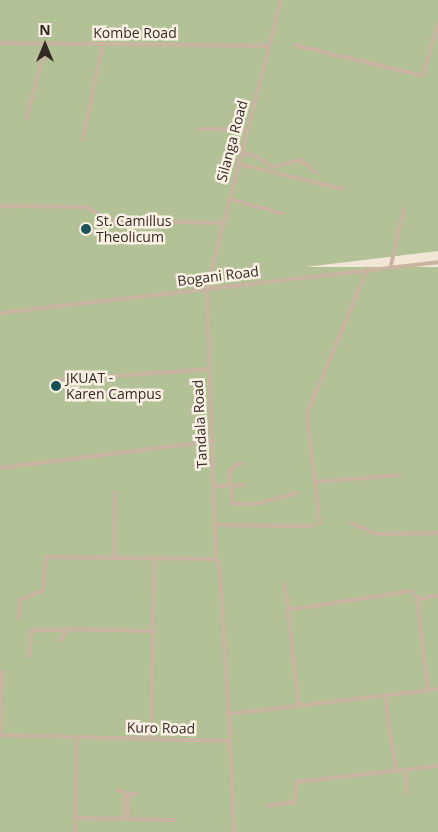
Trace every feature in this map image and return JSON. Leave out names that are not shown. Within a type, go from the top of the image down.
[{"type":"street","name":"Silanga Road","points":[[207,289],[281,0]]},
{"type":"street","points":[[296,45],[423,76],[438,22]]},
{"type":"street","name":"Kombe Road","points":[[0,43],[269,46]]},
{"type":"street","points":[[26,119],[47,44]]},
{"type":"street","points":[[83,139],[102,44]]},
{"type":"street","points":[[199,130],[247,130]]},
{"type":"street","points":[[241,154],[255,156],[273,168],[301,160],[317,174]]},
{"type":"street","points":[[238,164],[343,190]]},
{"type":"street","points":[[229,199],[282,213]]},
{"type":"street","points":[[0,206],[87,207],[106,221],[224,222]]},
{"type":"street","points":[[391,265],[404,209]]},
{"type":"street","name":"Bogani Road","points":[[0,313],[391,265],[438,262]]},
{"type":"street","points":[[320,524],[308,410],[368,268]]},
{"type":"street","name":"Tandala Road","points":[[207,289],[216,559],[220,571],[230,741]]},
{"type":"street","points":[[57,380],[209,369]]},
{"type":"street","points":[[0,468],[213,441]]},
{"type":"street","points":[[240,463],[229,472],[233,504],[257,504],[297,493]]},
{"type":"street","points":[[315,482],[399,475]]},
{"type":"street","points":[[215,486],[243,485]]},
{"type":"street","points":[[114,558],[115,492]]},
{"type":"street","points":[[352,523],[376,534],[438,533]]},
{"type":"street","points":[[216,525],[314,526]]},
{"type":"street","points":[[20,618],[20,600],[44,590],[46,556],[216,559]]},
{"type":"street","points":[[152,739],[154,559]]},
{"type":"street","points":[[284,583],[289,609],[299,705]]},
{"type":"street","points":[[289,609],[411,591],[417,600],[428,690]]},
{"type":"street","points":[[417,600],[438,595]]},
{"type":"street","points":[[29,657],[34,630],[152,631]]},
{"type":"street","points":[[60,641],[64,630]]},
{"type":"street","points":[[0,735],[2,672]]},
{"type":"street","points":[[229,716],[299,705],[438,689]]},
{"type":"street","points":[[385,695],[396,770]]},
{"type":"street","name":"Kuro Road","points":[[0,735],[230,741]]},
{"type":"street","points":[[75,832],[77,737]]},
{"type":"street","points":[[230,741],[234,832]]},
{"type":"street","points":[[268,806],[294,802],[297,782],[438,766]]},
{"type":"street","points":[[405,770],[408,793]]},
{"type":"street","points":[[117,790],[125,792],[126,819]]},
{"type":"street","points":[[126,819],[130,794],[137,794]]},
{"type":"street","points":[[75,818],[175,820]]},
{"type":"green space","points":[[0,0],[438,0],[438,251],[0,304]]},
{"type":"green space","points":[[0,267],[438,267],[438,832],[0,832]]},
{"type":"place","name":"St. Camillus Theolicum","points":[[86,229]]},
{"type":"place","name":"JKUAT - Karen Campus","points":[[56,386]]}]
